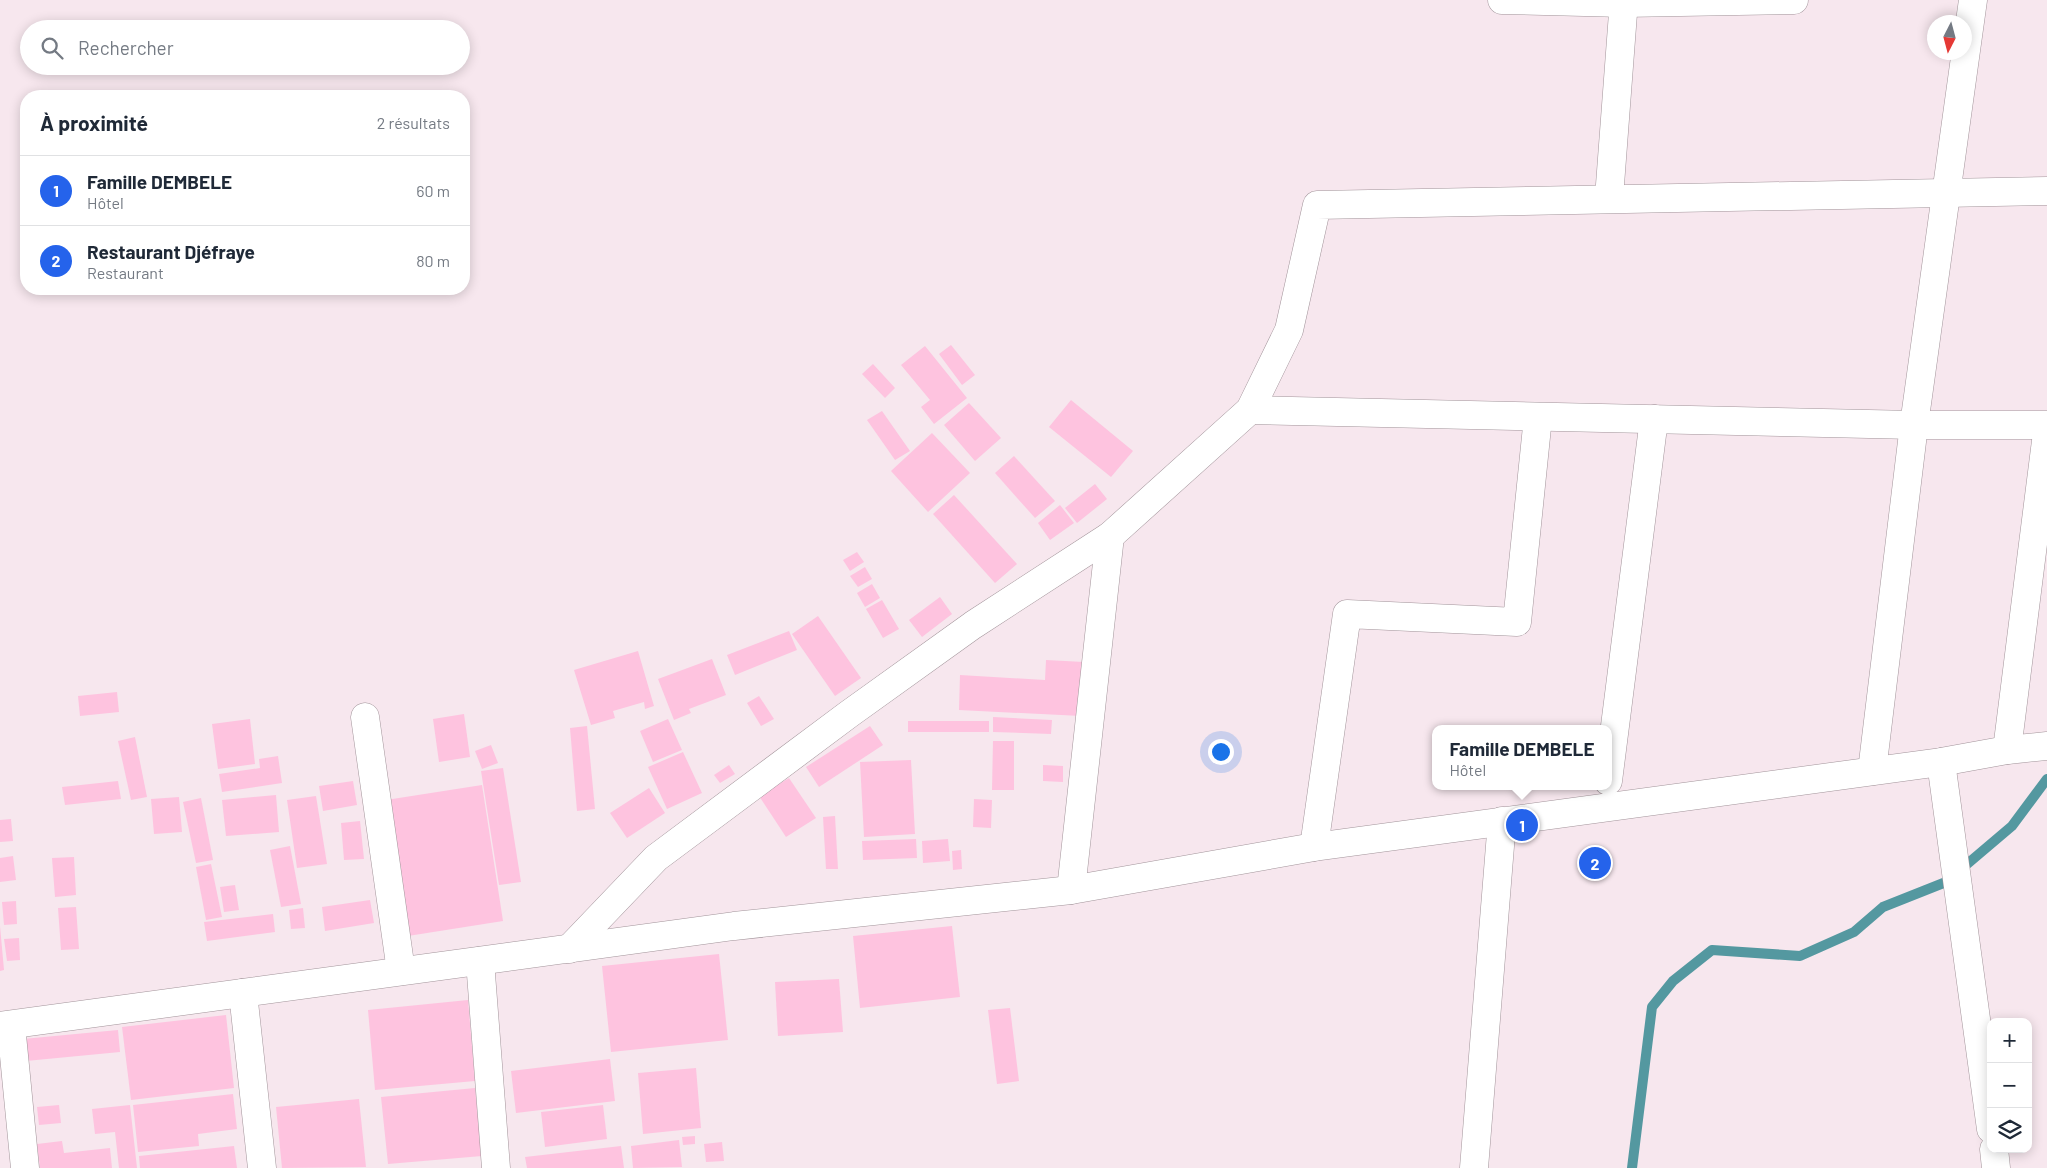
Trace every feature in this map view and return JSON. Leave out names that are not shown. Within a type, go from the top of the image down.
[{"type":"street","points":[[1502,0],[1794,0]]},
{"type":"street","points":[[1872,771],[1914,425],[1973,0]]},
{"type":"street","points":[[1609,198],[1624,1]]},
{"type":"street","points":[[568,949],[656,858],[849,714],[958,636],[1110,536],[1250,410],[1288,330],[1317,206],[1946,191],[2047,191]]},
{"type":"street","points":[[1250,410],[1914,425],[2047,425]]},
{"type":"street","points":[[1314,847],[1348,614],[1517,622],[1538,417]]},
{"type":"street","points":[[1612,752],[1654,420]]},
{"type":"street","points":[[2007,750],[2047,433]]},
{"type":"street","points":[[1071,890],[1110,536]]},
{"type":"street","points":[[365,717],[401,971]]},
{"type":"street","points":[[25,1168],[5,1025],[734,926],[1071,890],[1314,847],[1502,822],[1607,792],[1872,771],[1941,762],[2007,750],[2047,746]]},
{"type":"street","points":[[1941,762],[1988,1108]]},
{"type":"street","points":[[1474,1168],[1502,822]]},
{"type":"street","points":[[480,961],[496,1168]]},
{"type":"street","points":[[243,993],[262,1168]]},
{"type":"street","points":[[1994,1153],[1996,1168]]},
{"type":"building","points":[[951,345],[975,375],[962,385],[939,354]]},
{"type":"building","points":[[925,346],[967,398],[934,424],[921,407],[930,400],[901,365]]},
{"type":"building","points":[[873,364],[895,388],[885,398],[862,374]]},
{"type":"building","points":[[1071,400],[1133,451],[1111,477],[1049,427]]},
{"type":"building","points":[[969,403],[1001,438],[975,461],[944,425]]},
{"type":"building","points":[[882,411],[910,451],[895,460],[867,420]]},
{"type":"building","points":[[932,433],[970,473],[928,512],[891,471]]},
{"type":"building","points":[[1014,456],[1055,501],[1035,518],[995,473]]},
{"type":"building","points":[[1095,484],[1107,499],[1077,523],[1065,508]]},
{"type":"building","points":[[954,495],[1017,564],[995,583],[933,514]]},
{"type":"building","points":[[1060,505],[1074,523],[1050,540],[1038,523]]},
{"type":"building","points":[[857,552],[864,562],[850,571],[843,560]]},
{"type":"building","points":[[865,567],[872,579],[858,587],[850,576]]},
{"type":"building","points":[[872,584],[880,598],[865,607],[857,593]]},
{"type":"building","points":[[940,597],[952,614],[922,637],[909,620]]},
{"type":"building","points":[[882,600],[899,629],[883,638],[866,609]]},
{"type":"building","points":[[818,616],[861,678],[835,696],[792,634]]},
{"type":"building","points":[[789,631],[797,650],[735,675],[727,655]]},
{"type":"building","points":[[638,651],[654,706],[645,709],[644,702],[613,711],[615,718],[591,725],[574,670]]},
{"type":"building","points":[[712,659],[726,695],[689,709],[691,713],[674,720],[658,679]]},
{"type":"building","points":[[1046,660],[1084,662],[1081,716],[959,710],[960,675],[1045,680]]},
{"type":"building","points":[[117,692],[119,712],[80,716],[78,696]]},
{"type":"building","points":[[759,696],[774,719],[761,726],[747,703]]},
{"type":"building","points":[[464,714],[470,757],[439,762],[433,719]]},
{"type":"building","points":[[993,717],[1052,720],[1051,734],[993,732]]},
{"type":"building","points":[[250,719],[255,764],[218,769],[212,724]]},
{"type":"building","points":[[668,719],[682,750],[653,762],[640,731]]},
{"type":"building","points":[[908,721],[989,721],[989,732],[908,732]]},
{"type":"building","points":[[587,726],[595,809],[577,811],[570,728]]},
{"type":"building","points":[[870,726],[883,745],[819,787],[806,767]]},
{"type":"building","points":[[135,737],[147,797],[131,800],[118,741]]},
{"type":"building","points":[[993,741],[1014,741],[1014,790],[992,790]]},
{"type":"building","points":[[491,745],[498,763],[482,769],[475,751]]},
{"type":"building","points":[[683,752],[702,793],[667,809],[648,767]]},
{"type":"building","points":[[278,756],[282,783],[222,792],[219,774],[260,768],[259,759]]},
{"type":"building","points":[[911,760],[915,834],[864,837],[860,762]]},
{"type":"building","points":[[729,765],[735,774],[720,783],[714,775]]},
{"type":"building","points":[[1043,765],[1063,766],[1063,782],[1043,781]]},
{"type":"building","points":[[503,768],[521,882],[499,885],[481,771]]},
{"type":"building","points":[[789,778],[816,818],[786,837],[759,796]]},
{"type":"building","points":[[118,781],[121,799],[65,805],[62,787]]},
{"type":"building","points":[[353,781],[357,805],[323,811],[319,786]]},
{"type":"building","points":[[482,785],[503,921],[408,936],[386,800]]},
{"type":"building","points":[[649,788],[665,813],[627,838],[610,813]]},
{"type":"building","points":[[276,795],[279,832],[226,836],[222,800]]},
{"type":"building","points":[[316,796],[327,864],[297,868],[287,800]]},
{"type":"building","points":[[179,797],[182,832],[154,834],[151,799]]},
{"type":"building","points":[[201,798],[213,860],[196,863],[183,802]]},
{"type":"building","points":[[974,799],[992,800],[991,828],[973,827]]},
{"type":"building","points":[[835,816],[838,869],[826,869],[823,817]]},
{"type":"building","points":[[11,819],[13,841],[0,842],[0,820]]},
{"type":"building","points":[[360,821],[364,859],[344,860],[341,823]]},
{"type":"building","points":[[916,839],[917,858],[863,860],[862,841]]},
{"type":"building","points":[[948,839],[950,861],[923,863],[922,841]]},
{"type":"building","points":[[290,846],[301,904],[281,907],[270,850]]},
{"type":"building","points":[[961,850],[962,869],[953,870],[952,851]]},
{"type":"building","points":[[13,856],[16,880],[0,882],[0,858]]},
{"type":"building","points":[[74,857],[76,895],[55,897],[52,858]]},
{"type":"building","points":[[211,864],[222,917],[206,920],[196,867]]},
{"type":"building","points":[[235,885],[239,910],[224,912],[220,887]]},
{"type":"building","points":[[370,900],[374,923],[325,931],[322,907]]},
{"type":"building","points":[[16,901],[17,924],[4,925],[2,902]]},
{"type":"building","points":[[76,907],[79,949],[61,950],[58,908]]},
{"type":"building","points":[[303,908],[305,928],[291,929],[289,910]]},
{"type":"building","points":[[273,914],[275,932],[207,941],[204,922]]},
{"type":"building","points":[[0,926],[4,970],[0,971]]},
{"type":"building","points":[[952,926],[960,997],[860,1008],[853,936]]},
{"type":"building","points":[[19,938],[20,960],[7,961],[4,939]]},
{"type":"building","points":[[719,954],[728,1040],[611,1052],[602,966]]},
{"type":"building","points":[[839,979],[843,1032],[778,1036],[775,982]]},
{"type":"building","points":[[468,1000],[475,1081],[375,1090],[368,1010]]},
{"type":"building","points":[[1010,1008],[1019,1081],[997,1084],[988,1010]]},
{"type":"building","points":[[226,1015],[234,1088],[131,1100],[122,1027]]},
{"type":"building","points":[[118,1030],[120,1052],[26,1061],[23,1039]]},
{"type":"building","points":[[610,1059],[615,1101],[516,1113],[511,1071]]},
{"type":"building","points":[[696,1068],[701,1128],[643,1134],[638,1073]]},
{"type":"building","points":[[475,1088],[482,1156],[388,1164],[381,1097]]},
{"type":"building","points":[[233,1094],[237,1129],[198,1134],[199,1146],[138,1152],[133,1105]]},
{"type":"building","points":[[359,1099],[366,1167],[282,1168],[276,1107]]},
{"type":"building","points":[[59,1105],[61,1123],[39,1125],[37,1107]]},
{"type":"building","points":[[130,1105],[137,1168],[119,1168],[115,1132],[95,1134],[92,1109]]},
{"type":"building","points":[[603,1105],[607,1139],[545,1147],[541,1112]]},
{"type":"building","points":[[695,1136],[695,1144],[683,1145],[682,1137]]},
{"type":"building","points":[[679,1140],[682,1167],[633,1168],[631,1146]]},
{"type":"building","points":[[62,1141],[64,1153],[110,1148],[112,1168],[40,1168],[37,1144]]},
{"type":"building","points":[[722,1142],[724,1161],[706,1162],[704,1144]]},
{"type":"building","points":[[234,1146],[237,1168],[140,1168],[139,1156]]},
{"type":"building","points":[[621,1146],[624,1168],[527,1168],[525,1157]]},
{"type":"waterway","points":[[1632,1168],[1652,1007],[1673,981],[1712,950],[1800,956],[1854,932],[1883,907],[1946,882],[2012,826],[2047,779]]},
{"type":"place","name":"Famille DEMBELE","points":[[1522,825]]},
{"type":"place","name":"Restaurant Djéfraye","points":[[1595,863]]}]
